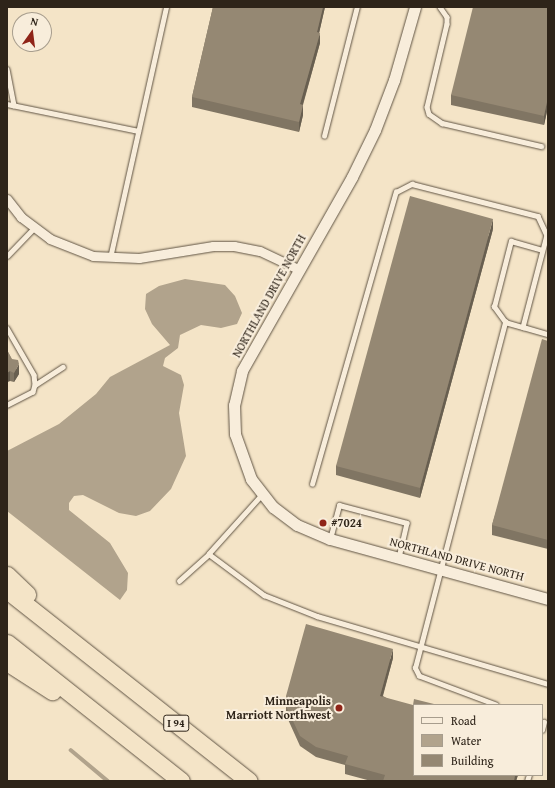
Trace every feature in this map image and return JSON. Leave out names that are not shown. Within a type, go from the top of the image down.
[{"type":"highway","points":[[7,575],[102,666]]},
{"type":"highway","name":"I 94","points":[[7,590],[249,781]]},
{"type":"highway","points":[[7,643],[181,781]]},
{"type":"highway","points":[[7,662],[133,742]]},
{"type":"street","name":"NORTHLAND DRIVE NORTH","points":[[413,7],[394,80],[375,130],[352,177],[250,354],[236,392],[234,424],[239,449],[251,479],[263,494],[284,517],[312,533],[548,599]]},
{"type":"street","points":[[7,199],[34,228],[72,249],[110,258],[139,258],[213,246],[234,246],[260,251],[298,269]]},
{"type":"lane","points":[[110,258],[166,7]]},
{"type":"lane","points":[[324,136],[357,7]]},
{"type":"lane","points":[[440,7],[447,17],[447,24],[427,107],[429,114],[442,123],[541,146]]},
{"type":"lane","points":[[7,69],[14,105]]},
{"type":"lane","points":[[7,104],[138,131]]},
{"type":"lane","points":[[312,484],[396,192],[412,184],[538,216],[547,235],[523,327]]},
{"type":"lane","points":[[7,256],[34,228]]},
{"type":"lane","points":[[542,250],[511,241],[494,306],[505,322],[548,334]]},
{"type":"lane","points":[[493,704],[419,676],[415,668],[505,322]]},
{"type":"lane","points":[[7,328],[34,375],[35,385],[33,392],[7,405]]},
{"type":"lane","points":[[35,385],[64,366]]},
{"type":"lane","points":[[179,581],[209,554],[263,494]]},
{"type":"lane","points":[[330,539],[339,506],[408,524],[399,557]]},
{"type":"lane","points":[[209,554],[264,595],[317,616],[548,684]]},
{"type":"water","points":[[185,279],[225,285],[235,296],[242,313],[237,324],[221,328],[201,325],[180,335],[178,348],[165,358],[163,366],[181,375],[184,385],[179,413],[186,456],[171,489],[150,511],[136,516],[119,513],[83,495],[74,496],[69,503],[69,510],[110,543],[128,573],[127,590],[120,600],[7,511],[7,451],[59,424],[96,394],[110,377],[170,345],[152,324],[145,309],[146,294],[159,286]]},
{"type":"building","points":[[213,7],[323,7],[317,32],[320,33],[300,104],[303,105],[299,122],[192,97]]},
{"type":"building","points":[[473,7],[548,7],[548,97],[544,116],[451,95]]},
{"type":"building","points":[[410,196],[493,219],[420,488],[336,466]]},
{"type":"building","points":[[542,339],[548,341],[548,540],[492,525]]},
{"type":"building","points":[[7,350],[12,359],[18,360],[19,364],[14,373],[10,371],[7,373]]},
{"type":"building","name":"Minneapolis Marriott Northwest","points":[[306,624],[393,649],[380,696],[413,705],[413,776],[515,776],[514,781],[383,781],[385,775],[345,764],[348,756],[316,747],[300,736],[286,706],[286,696]]},
{"type":"building","name":"Minneapolis Marriott Northwest","points":[[414,699],[434,704],[413,704]]},
{"type":"waterway","points":[[71,750],[108,781]]},
{"type":"place","name":"#7024","points":[[323,523]]},
{"type":"place","name":"Minneapolis Marriott Northwest","points":[[339,708]]}]
